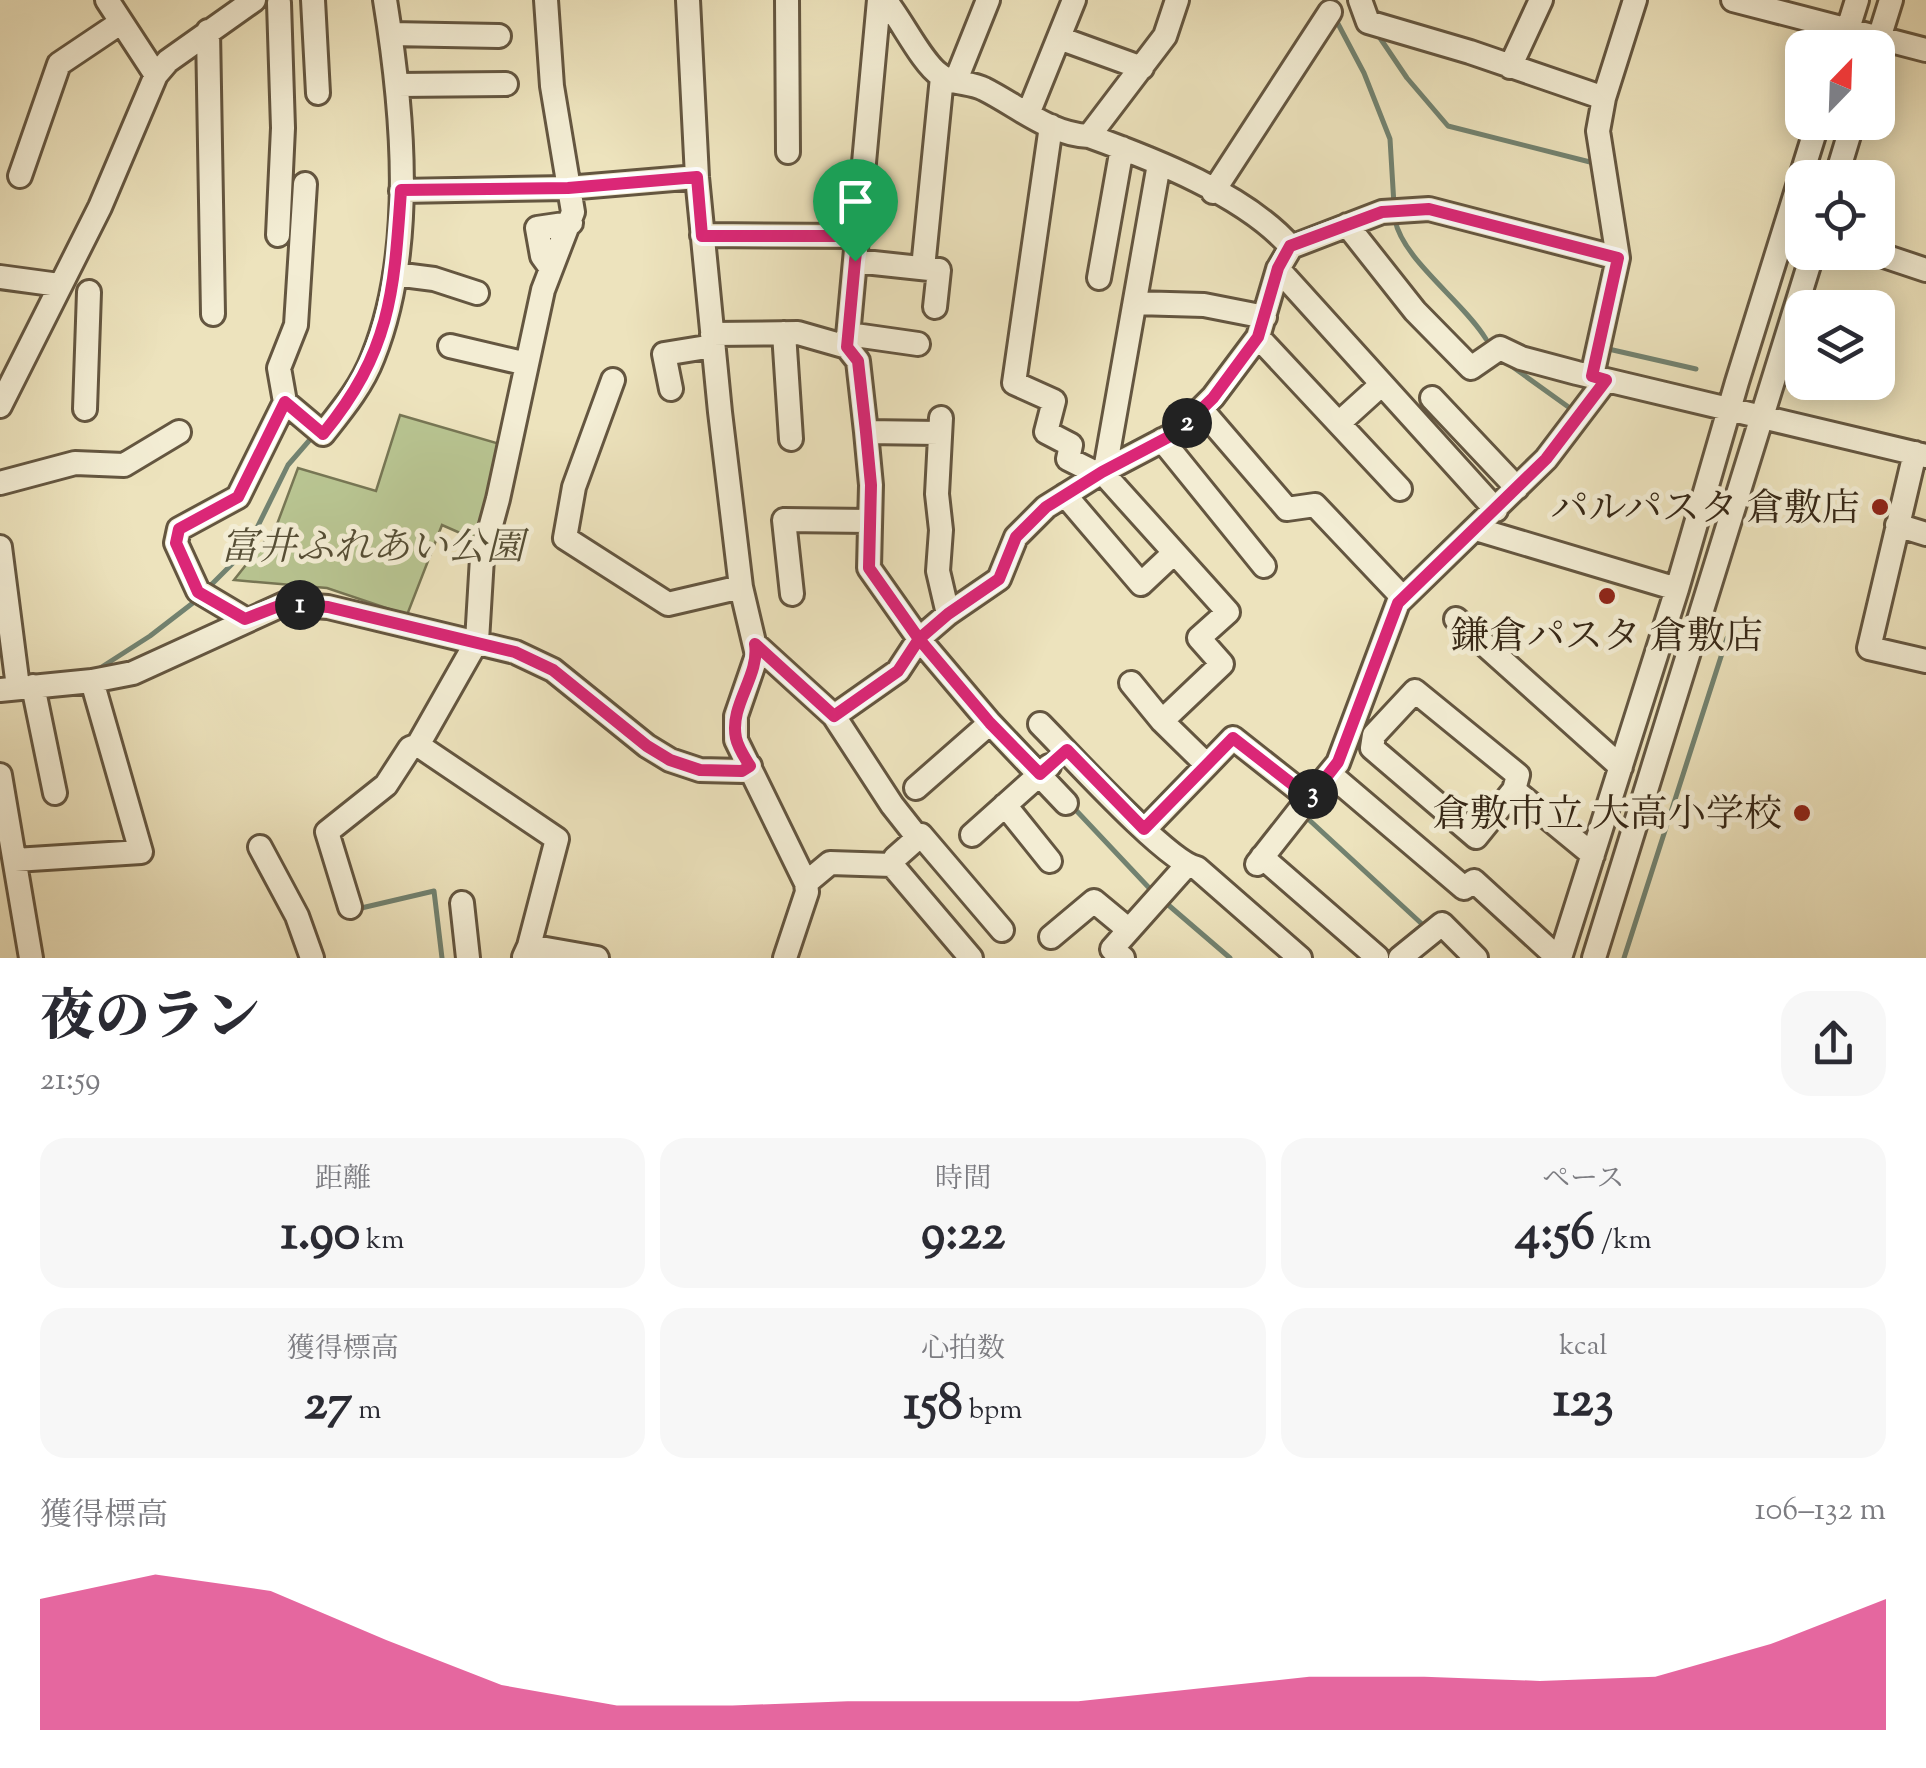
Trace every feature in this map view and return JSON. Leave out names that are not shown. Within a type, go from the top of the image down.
[{"type":"street","points":[[107,0],[156,76]]},
{"type":"street","points":[[0,406],[100,208],[156,76],[168,60],[254,0]]},
{"type":"street","points":[[313,0],[318,93]]},
{"type":"street","points":[[285,402],[323,434],[362,382],[374,357],[395,274],[401,190],[396,85],[385,0]]},
{"type":"street","points":[[350,907],[327,832],[386,785],[410,748],[418,745],[472,640],[482,558],[522,363],[550,267],[572,218],[573,188],[552,86],[546,0]]},
{"type":"street","points":[[688,0],[693,178],[702,236],[708,344],[736,588],[757,655],[735,724],[736,740],[806,883],[785,958]]},
{"type":"street","points":[[787,0],[788,152]]},
{"type":"street","points":[[923,268],[949,79],[988,0]]},
{"type":"street","points":[[1028,114],[1074,0]]},
{"type":"street","points":[[1089,136],[1165,36],[1178,0]]},
{"type":"street","points":[[1360,0],[1368,22],[1604,98]]},
{"type":"street","points":[[1510,67],[1540,0]]},
{"type":"street","points":[[1476,958],[1442,924],[1388,957],[1259,861],[1338,762],[1398,603],[1546,459],[1599,378],[1599,346],[1618,258],[1598,132],[1604,98],[1636,0]]},
{"type":"street","points":[[1733,0],[1821,30]]},
{"type":"street","points":[[1847,30],[1856,0]]},
{"type":"street","points":[[1882,30],[1891,0]]},
{"type":"street","points":[[278,235],[284,1]]},
{"type":"street","points":[[892,4],[927,62],[949,79],[980,86],[1050,126],[1089,136],[1159,164],[1272,226],[1290,246]]},
{"type":"street","points":[[892,4],[858,236],[848,340],[858,361],[866,432],[869,568],[919,639],[990,723],[1066,803]]},
{"type":"street","points":[[1213,192],[1330,12]]},
{"type":"street","points":[[20,176],[59,64],[120,23]]},
{"type":"street","points":[[208,31],[213,314]]},
{"type":"street","points":[[391,34],[499,36]]},
{"type":"street","points":[[1059,38],[1142,68]]},
{"type":"street","points":[[1895,45],[1926,50]]},
{"type":"street","points":[[396,85],[506,84]]},
{"type":"street","points":[[1050,126],[1014,383],[1054,401],[1046,432],[1072,445],[1068,458],[1102,472],[1228,612],[1199,638],[1222,664],[1162,721]]},
{"type":"street","points":[[1330,774],[1464,888],[1474,881],[1559,958],[1678,589],[1812,140]]},
{"type":"street","points":[[1099,278],[1122,148]]},
{"type":"street","points":[[1102,472],[1159,164]]},
{"type":"street","points":[[401,190],[573,188],[693,178]]},
{"type":"street","points":[[245,619],[202,594],[176,543],[179,529],[238,497],[285,402],[279,368],[296,325],[306,184]]},
{"type":"street","points":[[834,716],[898,671],[919,639],[999,579],[1016,537],[1046,507],[1178,432],[1201,410],[1233,374],[1262,327],[1278,268],[1290,246],[1382,212],[1429,209],[1618,258]]},
{"type":"street","points":[[1346,225],[1416,311],[1471,368],[1500,348],[1521,358],[1599,378],[1921,454],[1897,525],[1869,648],[1926,660]]},
{"type":"street","points":[[702,236],[858,236]]},
{"type":"street","points":[[1895,260],[1926,270]]},
{"type":"street","points":[[855,261],[939,270],[935,308]]},
{"type":"street","points":[[1278,268],[1496,510]]},
{"type":"street","points":[[1594,958],[1807,270]]},
{"type":"street","points":[[395,274],[434,279],[477,293]]},
{"type":"street","points":[[0,277],[59,285]]},
{"type":"street","points":[[86,409],[89,292]]},
{"type":"street","points":[[1134,304],[1204,305],[1262,327],[1338,423],[1400,489]]},
{"type":"street","points":[[784,333],[791,439]]},
{"type":"street","points":[[671,388],[664,354],[708,344],[784,333],[918,344]]},
{"type":"street","points":[[450,346],[522,363]]},
{"type":"street","points":[[613,380],[574,487],[565,538],[668,604],[736,588]]},
{"type":"street","points":[[1338,423],[1382,384]]},
{"type":"street","points":[[1432,398],[1517,488]]},
{"type":"street","points":[[1201,410],[1287,509],[1316,506],[1403,598]]},
{"type":"street","points":[[866,432],[940,425],[938,571],[948,614]]},
{"type":"street","points":[[0,484],[75,463],[124,464],[179,432]]},
{"type":"street","points":[[1162,440],[1264,566]]},
{"type":"street","points":[[1065,494],[1141,584],[1174,553]]},
{"type":"street","points":[[792,594],[784,520],[870,521]]},
{"type":"street","points":[[1897,525],[1926,534]]},
{"type":"street","points":[[1476,528],[1678,589]]},
{"type":"street","points":[[0,547],[17,684],[54,793]]},
{"type":"street","points":[[17,684],[92,681],[133,673],[284,604],[328,607],[515,652],[553,670],[670,760],[700,770],[747,769]]},
{"type":"street","points":[[1456,619],[1621,767]]},
{"type":"street","points":[[755,644],[834,716],[916,839]]},
{"type":"street","points":[[14,860],[142,852],[92,681]]},
{"type":"street","points":[[1131,683],[1162,721],[1207,765]]},
{"type":"street","points":[[1414,691],[1518,776],[1514,790],[1476,836],[1372,748],[1374,735],[1414,691]]},
{"type":"street","points":[[916,788],[990,723]]},
{"type":"street","points":[[1040,724],[1144,829],[1186,866],[1198,868],[1300,958]]},
{"type":"street","points":[[1144,829],[1233,738],[1310,798]]},
{"type":"street","points":[[418,745],[557,839],[526,952],[597,958]]},
{"type":"street","points":[[972,835],[1067,750]]},
{"type":"street","points":[[0,775],[31,958]]},
{"type":"street","points":[[1514,790],[1592,855]]},
{"type":"street","points":[[1005,806],[1050,860]]},
{"type":"street","points":[[892,865],[921,835],[1002,930]]},
{"type":"street","points":[[260,847],[297,916],[312,958]]},
{"type":"street","points":[[806,883],[830,864],[892,865],[971,958]]},
{"type":"street","points":[[1123,958],[1112,949],[1186,866]]},
{"type":"street","points":[[1051,937],[1094,901],[1129,930]]},
{"type":"street","points":[[462,904],[468,958]]},
{"type":"green space","name":"富井ふれあい公園","points":[[400,415],[500,444],[476,540],[442,525],[407,615],[327,588],[234,580],[276,527],[298,468],[376,491]]},
{"type":"waterway","points":[[1336,20],[1364,73],[1390,139],[1394,205]]},
{"type":"waterway","points":[[1378,35],[1407,78],[1448,126],[1594,163]]},
{"type":"waterway","points":[[1395,220],[1409,250],[1486,339]]},
{"type":"waterway","points":[[1604,348],[1696,369]]},
{"type":"waterway","points":[[1503,360],[1574,411]]},
{"type":"waterway","points":[[209,587],[246,550],[288,465],[314,435]]},
{"type":"waterway","points":[[97,670],[198,599]]},
{"type":"waterway","points":[[1624,958],[1727,638]]},
{"type":"waterway","points":[[1072,806],[1152,891]]},
{"type":"waterway","points":[[1306,817],[1423,925],[1413,933]]},
{"type":"waterway","points":[[357,909],[434,891],[442,958]]},
{"type":"waterway","points":[[1166,903],[1230,958]]},
{"type":"place","name":"パルパスタ 倉敷店","points":[[1880,507]]},
{"type":"place","name":"鎌倉パスタ 倉敷店","points":[[1607,596]]},
{"type":"place","name":"倉敷市立 大高小学校","points":[[1802,813]]},
{"type":"route","points":[[855,261],[847,347],[858,361],[866,432],[871,485],[869,568],[919,639],[990,723],[1040,774],[1067,750],[1144,829],[1233,738],[1310,798],[1330,774],[1398,603],[1546,459],[1606,380],[1592,376],[1618,258],[1429,209],[1382,212],[1290,246],[1278,268],[1258,337],[1213,398],[1178,432],[1046,507],[1016,537],[999,579],[919,639],[898,671],[834,716],[755,644],[757,655],[736,716],[736,740],[750,766],[742,771],[700,770],[658,754],[553,670],[515,652],[328,607],[284,604],[245,619],[198,592],[176,543],[179,529],[238,497],[285,402],[323,434],[362,382],[386,318],[395,274],[401,190],[568,188],[697,177],[702,236],[858,236],[855,261]]}]
